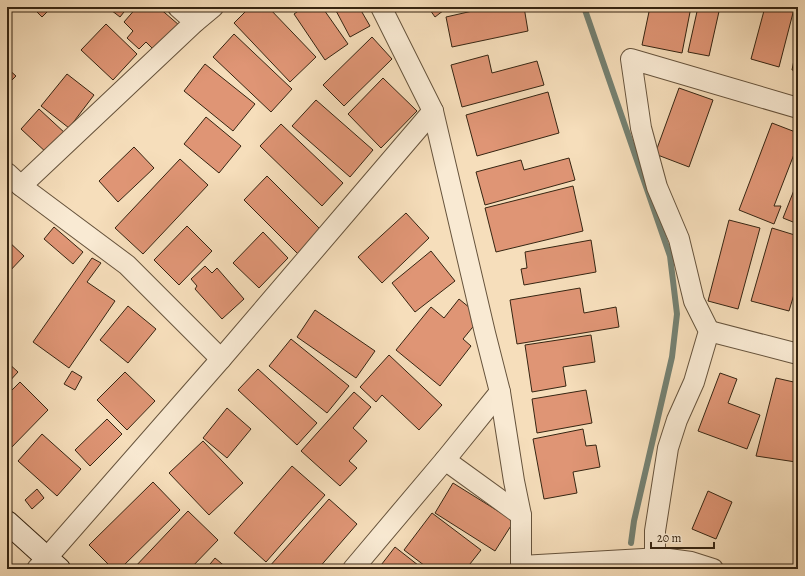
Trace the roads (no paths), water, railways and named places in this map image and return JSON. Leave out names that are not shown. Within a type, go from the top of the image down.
[{"type":"street","points":[[178,7],[195,22]]},
{"type":"street","points":[[213,7],[14,180],[127,265],[221,359]]},
{"type":"street","points":[[381,7],[434,111],[500,392],[521,515],[521,568],[656,559],[691,562],[713,569]]},
{"type":"street","points":[[656,559],[655,531],[668,448],[677,420],[694,382],[709,331],[694,301],[679,239],[657,187],[641,128],[632,59],[798,108]]},
{"type":"street","points":[[7,522],[48,565],[221,359],[434,111]]},
{"type":"street","points":[[709,331],[798,354]]},
{"type":"street","points":[[353,569],[446,460],[500,392]]},
{"type":"street","points":[[446,460],[521,515]]},
{"type":"waterway","points":[[584,7],[670,256],[677,314],[672,357],[634,521],[631,543]]}]
